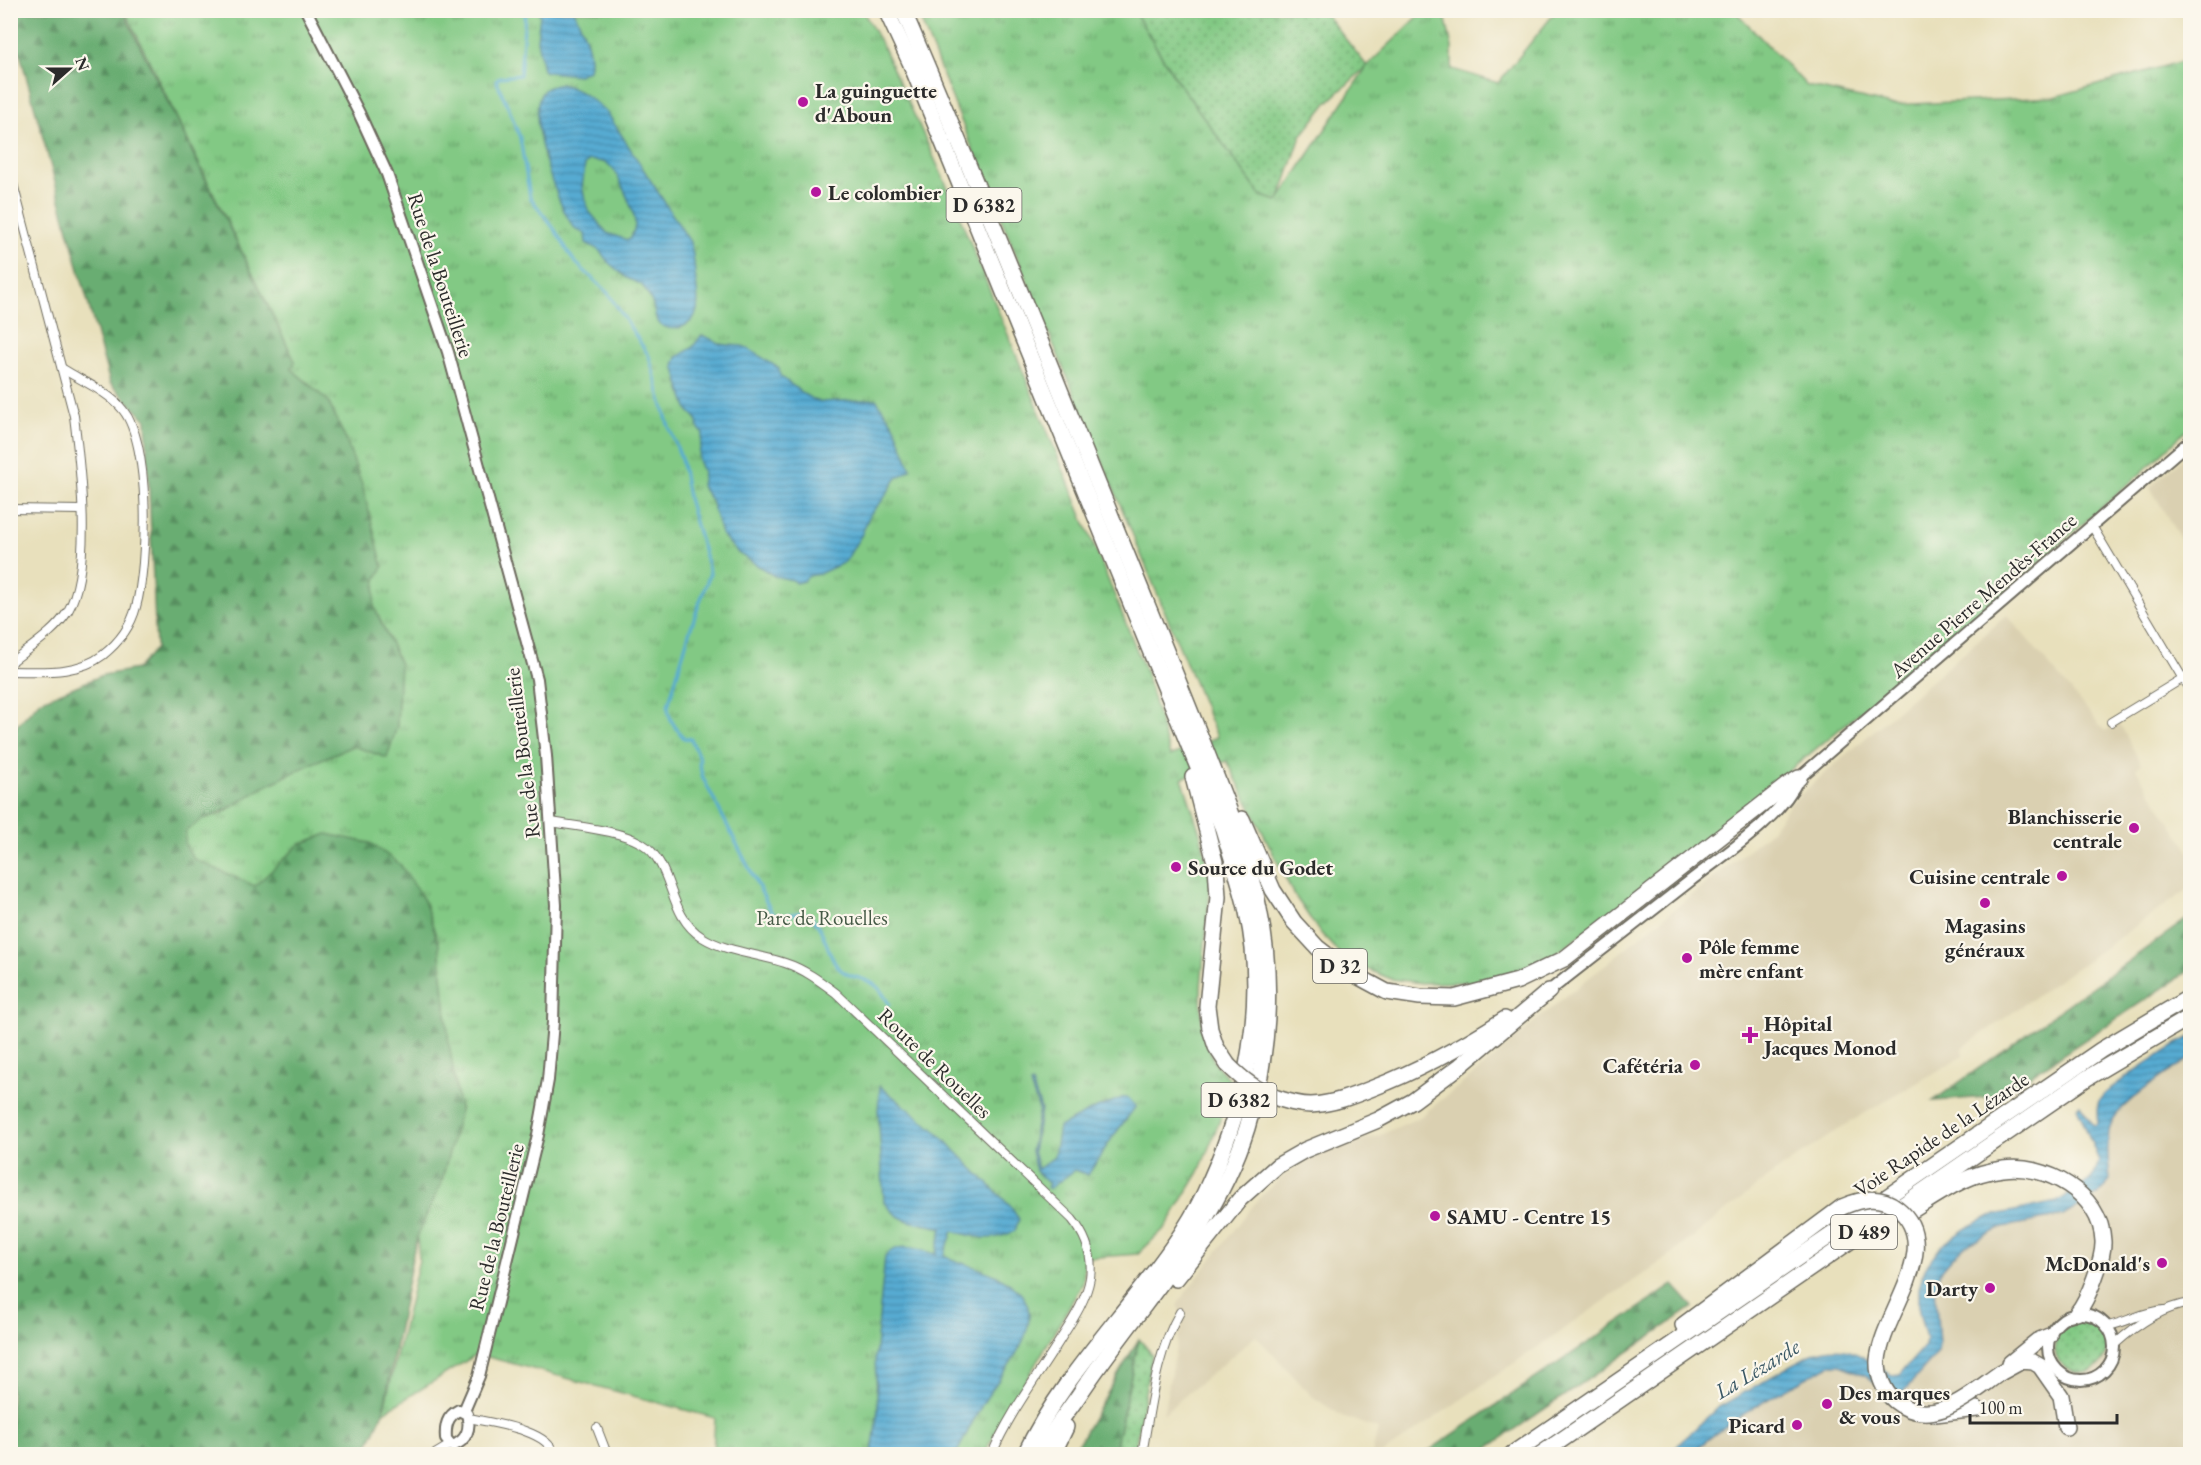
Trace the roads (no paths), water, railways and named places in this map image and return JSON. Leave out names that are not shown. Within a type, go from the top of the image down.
[{"type":"highway","name":"D 6382","points":[[886,10],[910,62],[1178,699],[1238,835],[1259,907],[1265,949],[1268,991],[1262,1062],[1246,1131],[1224,1185],[1198,1231],[1160,1286],[1091,1376],[1040,1455]]},
{"type":"highway","name":"D 6382","points":[[903,10],[1178,699],[1223,829],[1247,912],[1252,952],[1254,991],[1247,1064],[1233,1125],[1210,1183],[1188,1224],[1071,1377],[1025,1455]]},
{"type":"highway","name":"D 32","points":[[1178,699],[1273,890],[1294,922],[1318,948],[1348,971],[1387,992],[1420,997],[1454,998],[1482,992],[1518,981],[1564,959],[1786,786],[1800,778]]},
{"type":"highway","name":"D 32","points":[[1178,699],[1216,866],[1218,897],[1207,1006],[1210,1029],[1216,1047],[1228,1065],[1244,1081],[1257,1090],[1290,1103],[1308,1105],[1349,1098],[1441,1058],[1549,991]]},
{"type":"highway","points":[[1053,1455],[1091,1376],[1153,1307],[1240,1199],[1262,1177],[1305,1150],[1378,1120],[1413,1101],[1469,1059],[1549,991]]},
{"type":"highway","name":"Voie Rapide de la Lézarde","points":[[1512,1455],[2101,1050],[2190,998]]},
{"type":"highway","name":"Voie Rapide de la Lézarde","points":[[1541,1455],[2087,1078],[2190,1017]]},
{"type":"highway","points":[[1743,1316],[1963,1179],[2005,1168],[2026,1168],[2043,1172],[2074,1189],[2094,1212],[2101,1229],[2103,1242],[2083,1306],[2077,1313]]},
{"type":"highway","points":[[1633,1371],[1685,1323],[1842,1207],[1859,1200],[1875,1198],[1892,1204],[1903,1213],[1913,1228],[1917,1244],[1915,1257],[1882,1344],[1878,1361],[1880,1376],[1892,1398],[1912,1411],[1941,1414],[1977,1409]]},
{"type":"highway","points":[[1930,1414],[1960,1401],[2043,1338]]},
{"type":"highway","points":[[2000,1372],[2022,1361],[2040,1365],[2061,1396],[2066,1426]]},
{"type":"street","name":"Rue de la Bouteillerie","points":[[306,10],[359,113],[387,174],[448,352],[537,679],[546,756],[552,822],[556,937],[548,1080],[538,1135],[479,1376],[466,1415],[469,1427],[464,1440],[454,1448]]},
{"type":"street","points":[[10,172],[74,416],[82,510],[82,548],[74,599],[56,625],[10,663]]},
{"type":"street","points":[[10,671],[69,669],[101,656],[117,642],[129,624],[136,607],[143,569],[145,509],[141,470],[132,426],[112,399],[63,369]]},
{"type":"street","name":"Avenue Pierre Mendès-France","points":[[1800,778],[2190,441]]},
{"type":"street","points":[[10,509],[82,510]]},
{"type":"street","points":[[2092,526],[2190,688]]},
{"type":"street","points":[[2111,723],[2190,674]]},
{"type":"street","name":"D 32","points":[[1549,991],[1725,854],[1770,816],[1792,794],[1800,778]]},
{"type":"street","name":"Route de Rouelles","points":[[552,822],[619,835],[641,843],[658,860],[683,920],[699,935],[713,944],[787,963],[813,976],[836,993],[1083,1231],[1090,1259],[1090,1279],[1081,1306],[1014,1413],[992,1455]]},
{"type":"street","points":[[2107,1326],[2120,1324],[2150,1311],[2165,1310],[2190,1303]]},
{"type":"street","points":[[2114,1345],[2132,1329],[2165,1310]]},
{"type":"street","points":[[1142,1455],[1162,1351],[1170,1329],[1180,1312]]},
{"type":"street","points":[[2077,1313],[2095,1316],[2107,1326],[2114,1345],[2110,1363],[2103,1371],[2087,1379],[2072,1379],[2059,1372],[2051,1361],[2048,1346],[2043,1338],[2062,1319],[2077,1313]]},
{"type":"street","points":[[435,1455],[454,1448],[446,1439],[447,1422],[459,1410],[466,1415],[534,1433],[553,1449],[554,1455]]},
{"type":"street","points":[[597,1428],[607,1455]]},
{"type":"water","points":[[538,11],[574,11],[588,47],[589,70],[579,75],[543,70],[537,40],[540,15]]},
{"type":"water","points":[[561,84],[581,92],[608,114],[690,242],[694,258],[698,305],[694,318],[689,323],[673,329],[659,323],[642,285],[627,278],[609,263],[599,250],[586,243],[585,234],[574,227],[566,215],[551,180],[537,118],[539,101],[544,90]],"holes":[[[589,160],[608,164],[621,183],[635,225],[630,239],[607,233],[588,210],[582,187],[585,165]]]},
{"type":"water","points":[[701,336],[721,344],[742,346],[750,350],[779,368],[780,376],[815,400],[821,402],[876,399],[895,427],[911,469],[896,479],[882,501],[870,514],[862,534],[845,562],[796,583],[793,580],[774,576],[738,553],[721,534],[711,500],[701,486],[703,472],[698,460],[703,433],[698,428],[696,418],[688,410],[674,365],[677,357],[692,348]]},
{"type":"water","points":[[2190,1037],[2190,1059],[2146,1088],[2124,1107],[2111,1124],[2108,1138],[2110,1181],[2098,1195],[2063,1216],[2003,1227],[1965,1246],[1940,1272],[1935,1286],[1938,1353],[1902,1393],[1891,1394],[1865,1375],[1840,1365],[1830,1365],[1739,1417],[1691,1454],[1668,1454],[1717,1408],[1809,1355],[1833,1349],[1853,1352],[1892,1375],[1900,1374],[1925,1346],[1926,1339],[1919,1312],[1919,1288],[1925,1268],[1942,1245],[1965,1229],[1990,1216],[2057,1202],[2093,1178],[2099,1161],[2077,1107],[2080,1105],[2093,1125],[2098,1124],[2097,1107],[2104,1095],[2141,1067]]},
{"type":"water","points":[[1032,1084],[1041,1109],[1033,1151],[1038,1169],[1054,1157],[1059,1127],[1124,1097],[1136,1106],[1088,1175],[1075,1170],[1049,1189],[1047,1187],[1049,1184],[1036,1171],[1031,1151],[1039,1109],[1030,1085]]},
{"type":"water","points":[[880,1086],[936,1131],[1010,1206],[1019,1219],[1015,1231],[998,1237],[984,1238],[953,1231],[944,1256],[990,1273],[1007,1282],[1025,1300],[1029,1314],[1022,1344],[983,1404],[956,1454],[872,1454],[878,1409],[875,1359],[885,1256],[896,1248],[903,1247],[936,1254],[942,1228],[903,1219],[884,1202],[878,1110]]},
{"type":"waterway","points":[[523,10],[525,15],[520,75],[500,77],[496,80],[520,138],[530,197],[555,230],[574,261],[608,293],[649,356],[668,424],[681,458],[688,498],[710,573],[689,633],[668,706],[669,716],[684,738],[691,739],[700,760],[703,778],[772,913],[782,916],[800,913],[808,915],[822,932],[838,967],[846,974],[875,985],[889,1004]]},
{"type":"place","name":"La guinguette d'Aboun","points":[[803,102]]},
{"type":"place","name":"Le colombier","points":[[816,192]]},
{"type":"place","name":"Blanchisserie centrale","points":[[2134,828]]},
{"type":"place","name":"Source du Godet","points":[[1176,867]]},
{"type":"place","name":"Cuisine centrale","points":[[2062,876]]},
{"type":"place","name":"Magasins généraux","points":[[1985,903]]},
{"type":"place","name":"Pôle femme mère enfant","points":[[1687,958]]},
{"type":"place","name":"Hôpital Jacques Monod","points":[[1750,1035]]},
{"type":"place","name":"Cafétéria","points":[[1695,1065]]},
{"type":"place","name":"SAMU - Centre 15","points":[[1435,1216]]},
{"type":"place","name":"McDonald's","points":[[2162,1263]]},
{"type":"place","name":"Darty","points":[[1990,1288]]},
{"type":"place","name":"Des marques & vous","points":[[1827,1404]]},
{"type":"place","name":"Picard","points":[[1797,1425]]},
{"type":"park label","name":"Parc de Rouelles","points":[[822,917]]},
{"type":"water label","name":"La Lézarde","points":[[1757,1369]]}]
